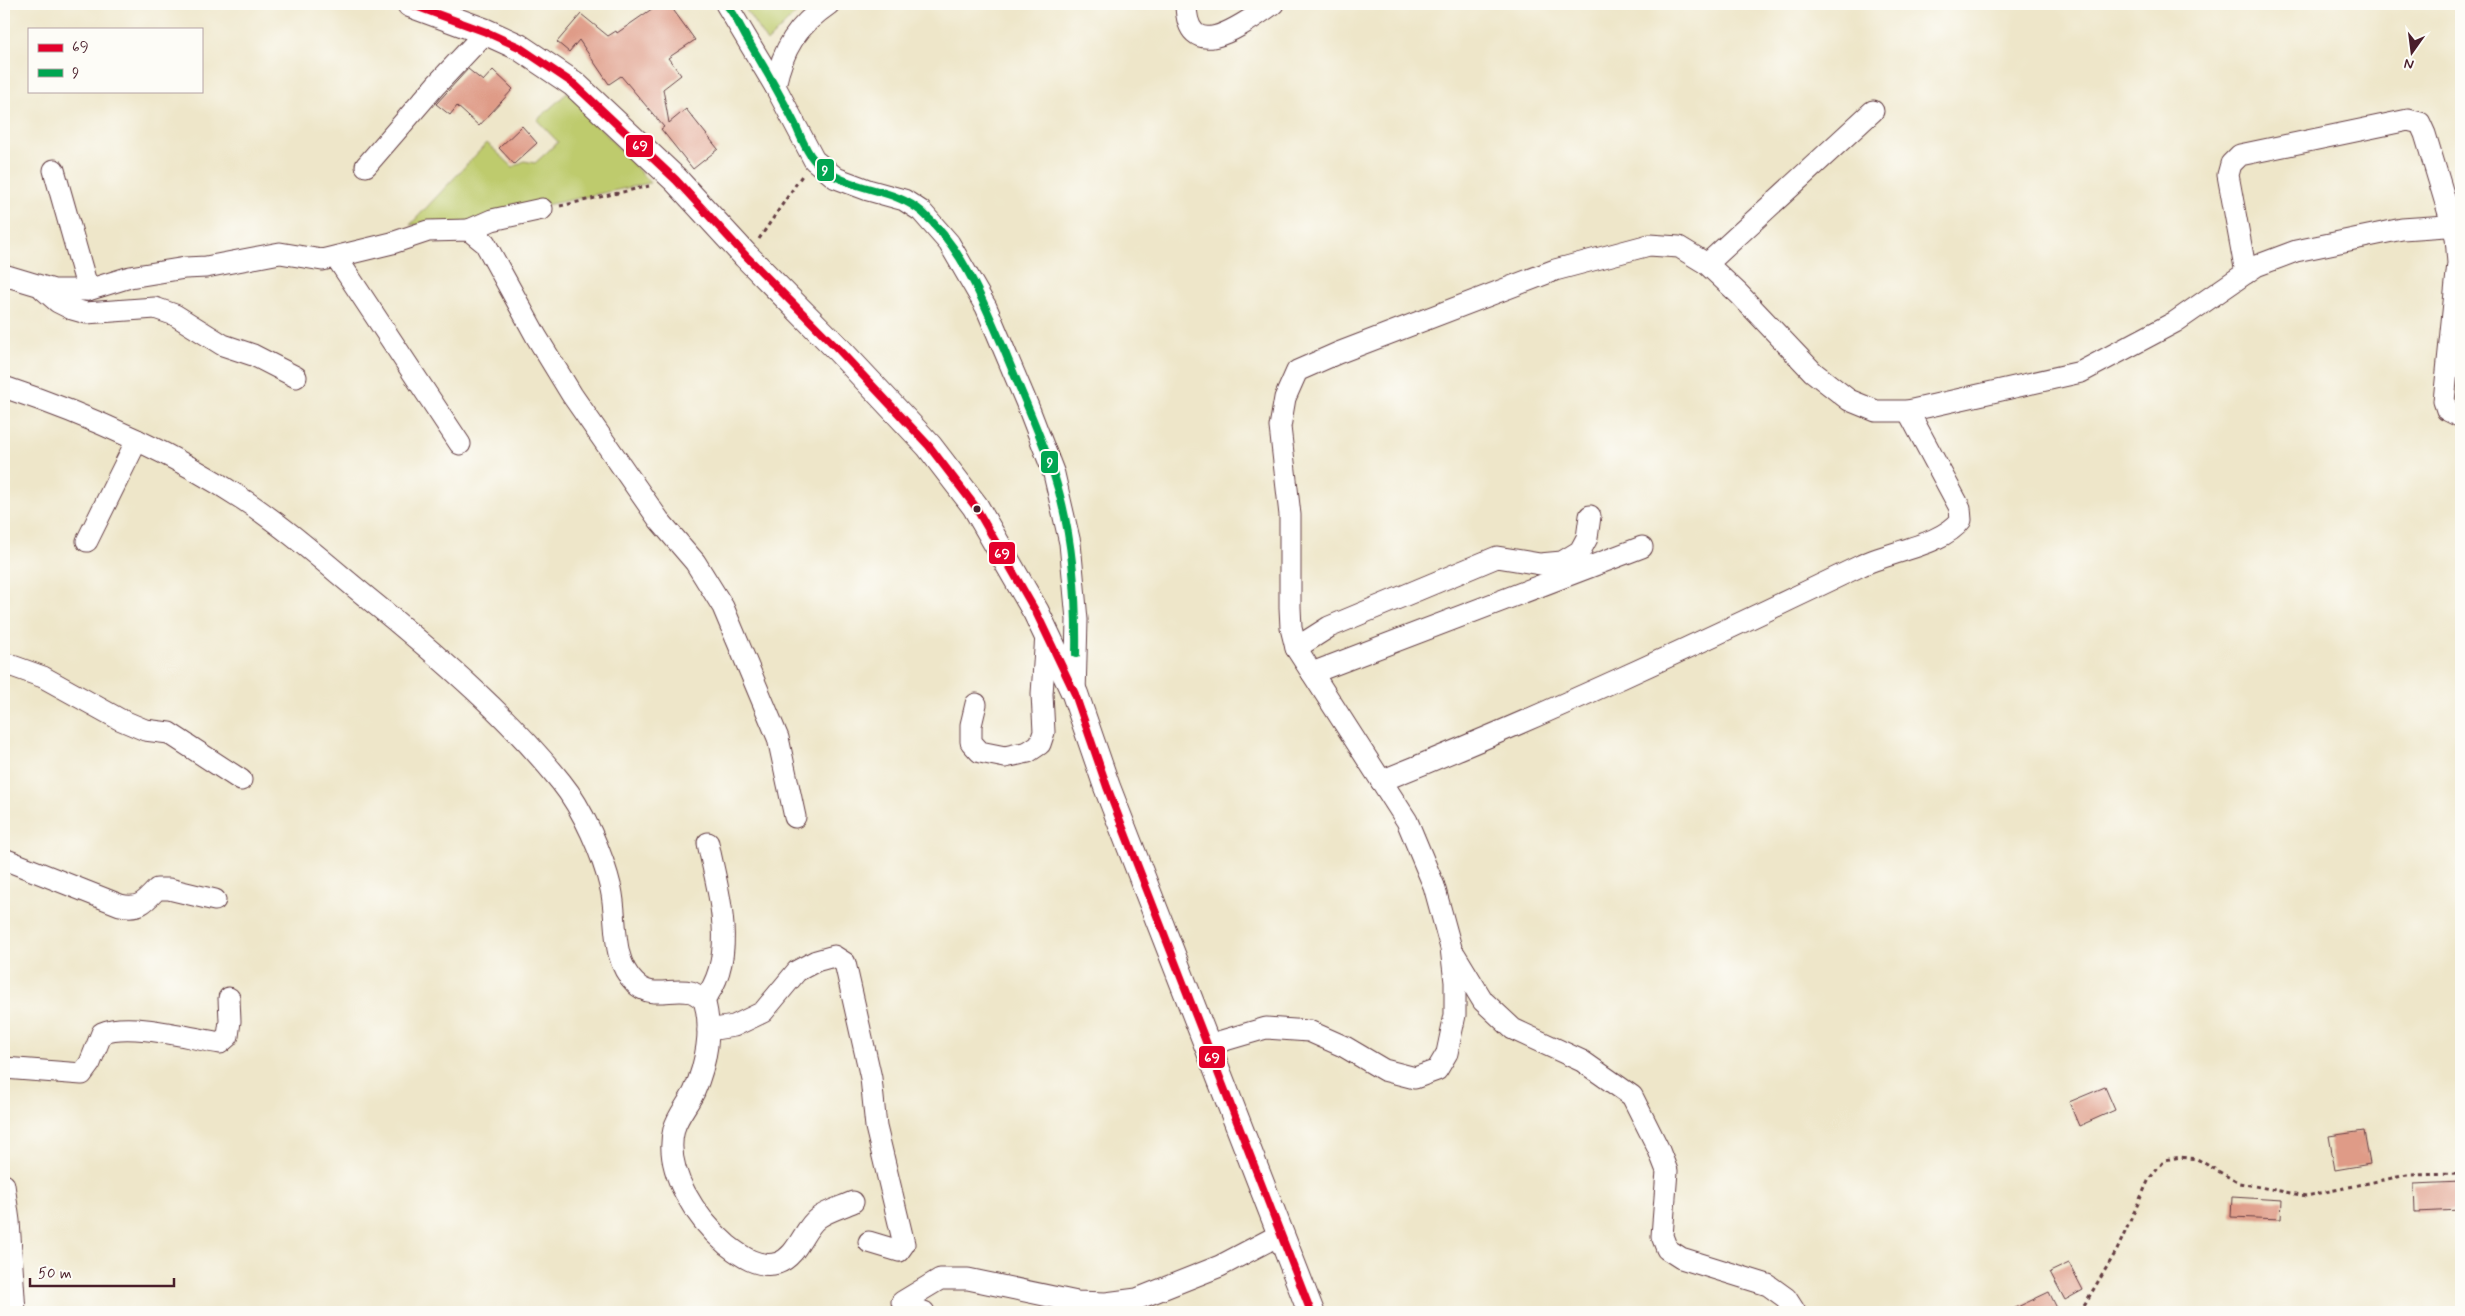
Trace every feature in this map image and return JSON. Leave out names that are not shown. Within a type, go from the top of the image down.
[{"type":"main road","points":[[410,4],[486,32],[520,47],[574,84],[676,180],[746,256],[839,350],[928,446],[975,506],[1046,634],[1075,694],[1110,795],[1311,1312]]},
{"type":"street","points":[[727,4],[775,86],[814,160],[836,178],[868,190],[904,200],[921,211],[949,243],[986,307],[1054,474],[1070,543],[1077,620],[1075,694]]},
{"type":"street","points":[[775,86],[780,61],[787,46],[814,14],[829,4]]},
{"type":"street","points":[[1186,4],[1186,18],[1192,30],[1201,36],[1211,38],[1223,35],[1273,4]]},
{"type":"street","points":[[366,166],[436,85],[486,32]]},
{"type":"street","points":[[1707,264],[1873,111]]},
{"type":"street","points":[[2246,273],[2228,175],[2231,164],[2240,155],[2408,120],[2420,123],[2456,225],[2458,263],[2444,401],[2447,410],[2461,417]]},
{"type":"street","points":[[54,170],[88,290]]},
{"type":"street","points":[[4,275],[41,288],[69,292],[88,290],[130,277],[280,253],[322,260],[336,258],[428,230],[469,230],[492,220],[542,210]]},
{"type":"street","points":[[1208,1045],[1266,1028],[1309,1031],[1345,1047],[1384,1070],[1415,1078],[1437,1070],[1447,1053],[1454,1015],[1455,982],[1451,948],[1434,886],[1407,821],[1296,648],[1291,628],[1290,515],[1280,427],[1285,398],[1297,371],[1338,353],[1554,270],[1650,245],[1679,247],[1707,264],[1739,294],[1813,372],[1849,400],[1876,411],[1908,411],[2081,372],[2175,322],[2256,266],[2296,251],[2402,229],[2456,225]]},
{"type":"street","points":[[469,230],[485,243],[536,336],[572,395],[659,520],[695,562],[722,607],[778,738],[795,817]]},
{"type":"street","points":[[336,258],[460,444]]},
{"type":"street","points":[[41,288],[58,302],[86,313],[155,308],[175,315],[223,345],[253,355],[296,377]]},
{"type":"street","points":[[4,387],[81,414],[137,440],[212,480],[246,502],[328,565],[485,698],[562,783],[584,818],[611,889],[618,949],[624,966],[634,983],[646,991],[692,992],[704,1000],[708,1014],[708,1030],[695,1090],[674,1128],[673,1151],[677,1175],[692,1206],[706,1224],[741,1256],[764,1265],[779,1263],[792,1253],[818,1218],[853,1202]]},
{"type":"street","points":[[1381,780],[1584,696],[1866,563],[1946,534],[1961,520],[1960,508],[1908,411]]},
{"type":"street","points":[[87,541],[137,440]]},
{"type":"street","points":[[1296,648],[1328,627],[1497,557],[1540,564],[1562,562],[1580,551],[1587,538],[1590,516]]},
{"type":"street","points":[[1312,673],[1642,547]]},
{"type":"street","points":[[976,704],[971,725],[971,742],[980,752],[1005,757],[1028,752],[1040,744],[1044,732],[1042,694],[1046,634]]},
{"type":"street","points":[[4,663],[43,677],[118,719],[145,730],[169,733],[241,780]]},
{"type":"street","points":[[704,1000],[714,986],[723,960],[720,902],[708,843]]},
{"type":"street","points":[[4,860],[120,905],[133,908],[146,902],[157,889],[169,889],[215,900]]},
{"type":"street","points":[[1451,948],[1483,1001],[1513,1029],[1582,1061],[1632,1096],[1658,1148],[1667,1171],[1662,1236],[1666,1249],[1681,1258],[1768,1285],[1786,1298],[1795,1312]]},
{"type":"street","points":[[708,1030],[734,1026],[763,1012],[797,971],[816,961],[834,956],[845,963],[871,1078],[876,1127],[904,1244],[899,1251],[869,1242]]},
{"type":"street","points":[[4,1068],[82,1074],[90,1063],[102,1033],[112,1028],[137,1029],[220,1043],[228,1036],[230,1021],[229,998]]},
{"type":"street","points":[[4,1185],[9,1221],[15,1312]]},
{"type":"street","points":[[924,1312],[902,1307],[902,1302],[940,1279],[968,1279],[1077,1302],[1106,1303],[1137,1299],[1220,1266],[1280,1234]]},
{"type":"path","points":[[746,256],[814,160]]},
{"type":"path","points":[[542,210],[676,180]]},
{"type":"path","points":[[2080,1312],[2117,1250],[2149,1179],[2165,1160],[2180,1157],[2197,1159],[2239,1183],[2306,1196],[2407,1175],[2461,1174]]},
{"type":"green space","points":[[749,4],[811,4],[797,12],[767,42],[746,10]]},
{"type":"green space","points":[[568,92],[650,183],[461,223],[410,225],[487,143],[513,167],[524,161],[535,163],[558,142],[537,120]]},
{"type":"building","points":[[659,4],[669,4],[695,40],[668,58],[681,75],[663,89],[669,123],[686,109],[718,149],[693,169],[661,129],[664,127],[621,76],[609,84],[579,40],[569,52],[557,42],[581,14],[608,36],[616,31],[617,33]]},
{"type":"building","points":[[468,69],[483,81],[493,70],[513,89],[479,126],[457,106],[450,115],[436,104]]},
{"type":"building","points":[[522,126],[537,143],[514,164],[499,148]]},
{"type":"building","points":[[2105,1087],[2115,1110],[2079,1126],[2069,1102]]},
{"type":"building","points":[[2364,1131],[2370,1164],[2335,1170],[2329,1136]]},
{"type":"building","points":[[2461,1182],[2461,1210],[2415,1212],[2414,1184]]},
{"type":"building","points":[[2232,1197],[2282,1200],[2281,1219],[2231,1217]]},
{"type":"building","points":[[2069,1263],[2083,1290],[2065,1300],[2050,1272]]},
{"type":"building","points":[[2049,1292],[2059,1312],[2007,1312]]},
{"type":"transit line","name":"69","points":[[410,4],[486,32],[519,47],[574,84],[676,180],[746,256],[839,350],[929,446],[975,506],[1036,612],[1075,694],[1107,787],[1311,1312]]},
{"type":"transit line","name":"9","points":[[726,4],[771,79],[805,147],[814,160],[826,171],[839,178],[910,203],[936,226],[961,259],[971,277],[989,315],[1053,472],[1065,516],[1072,562],[1076,608],[1076,654]]}]
